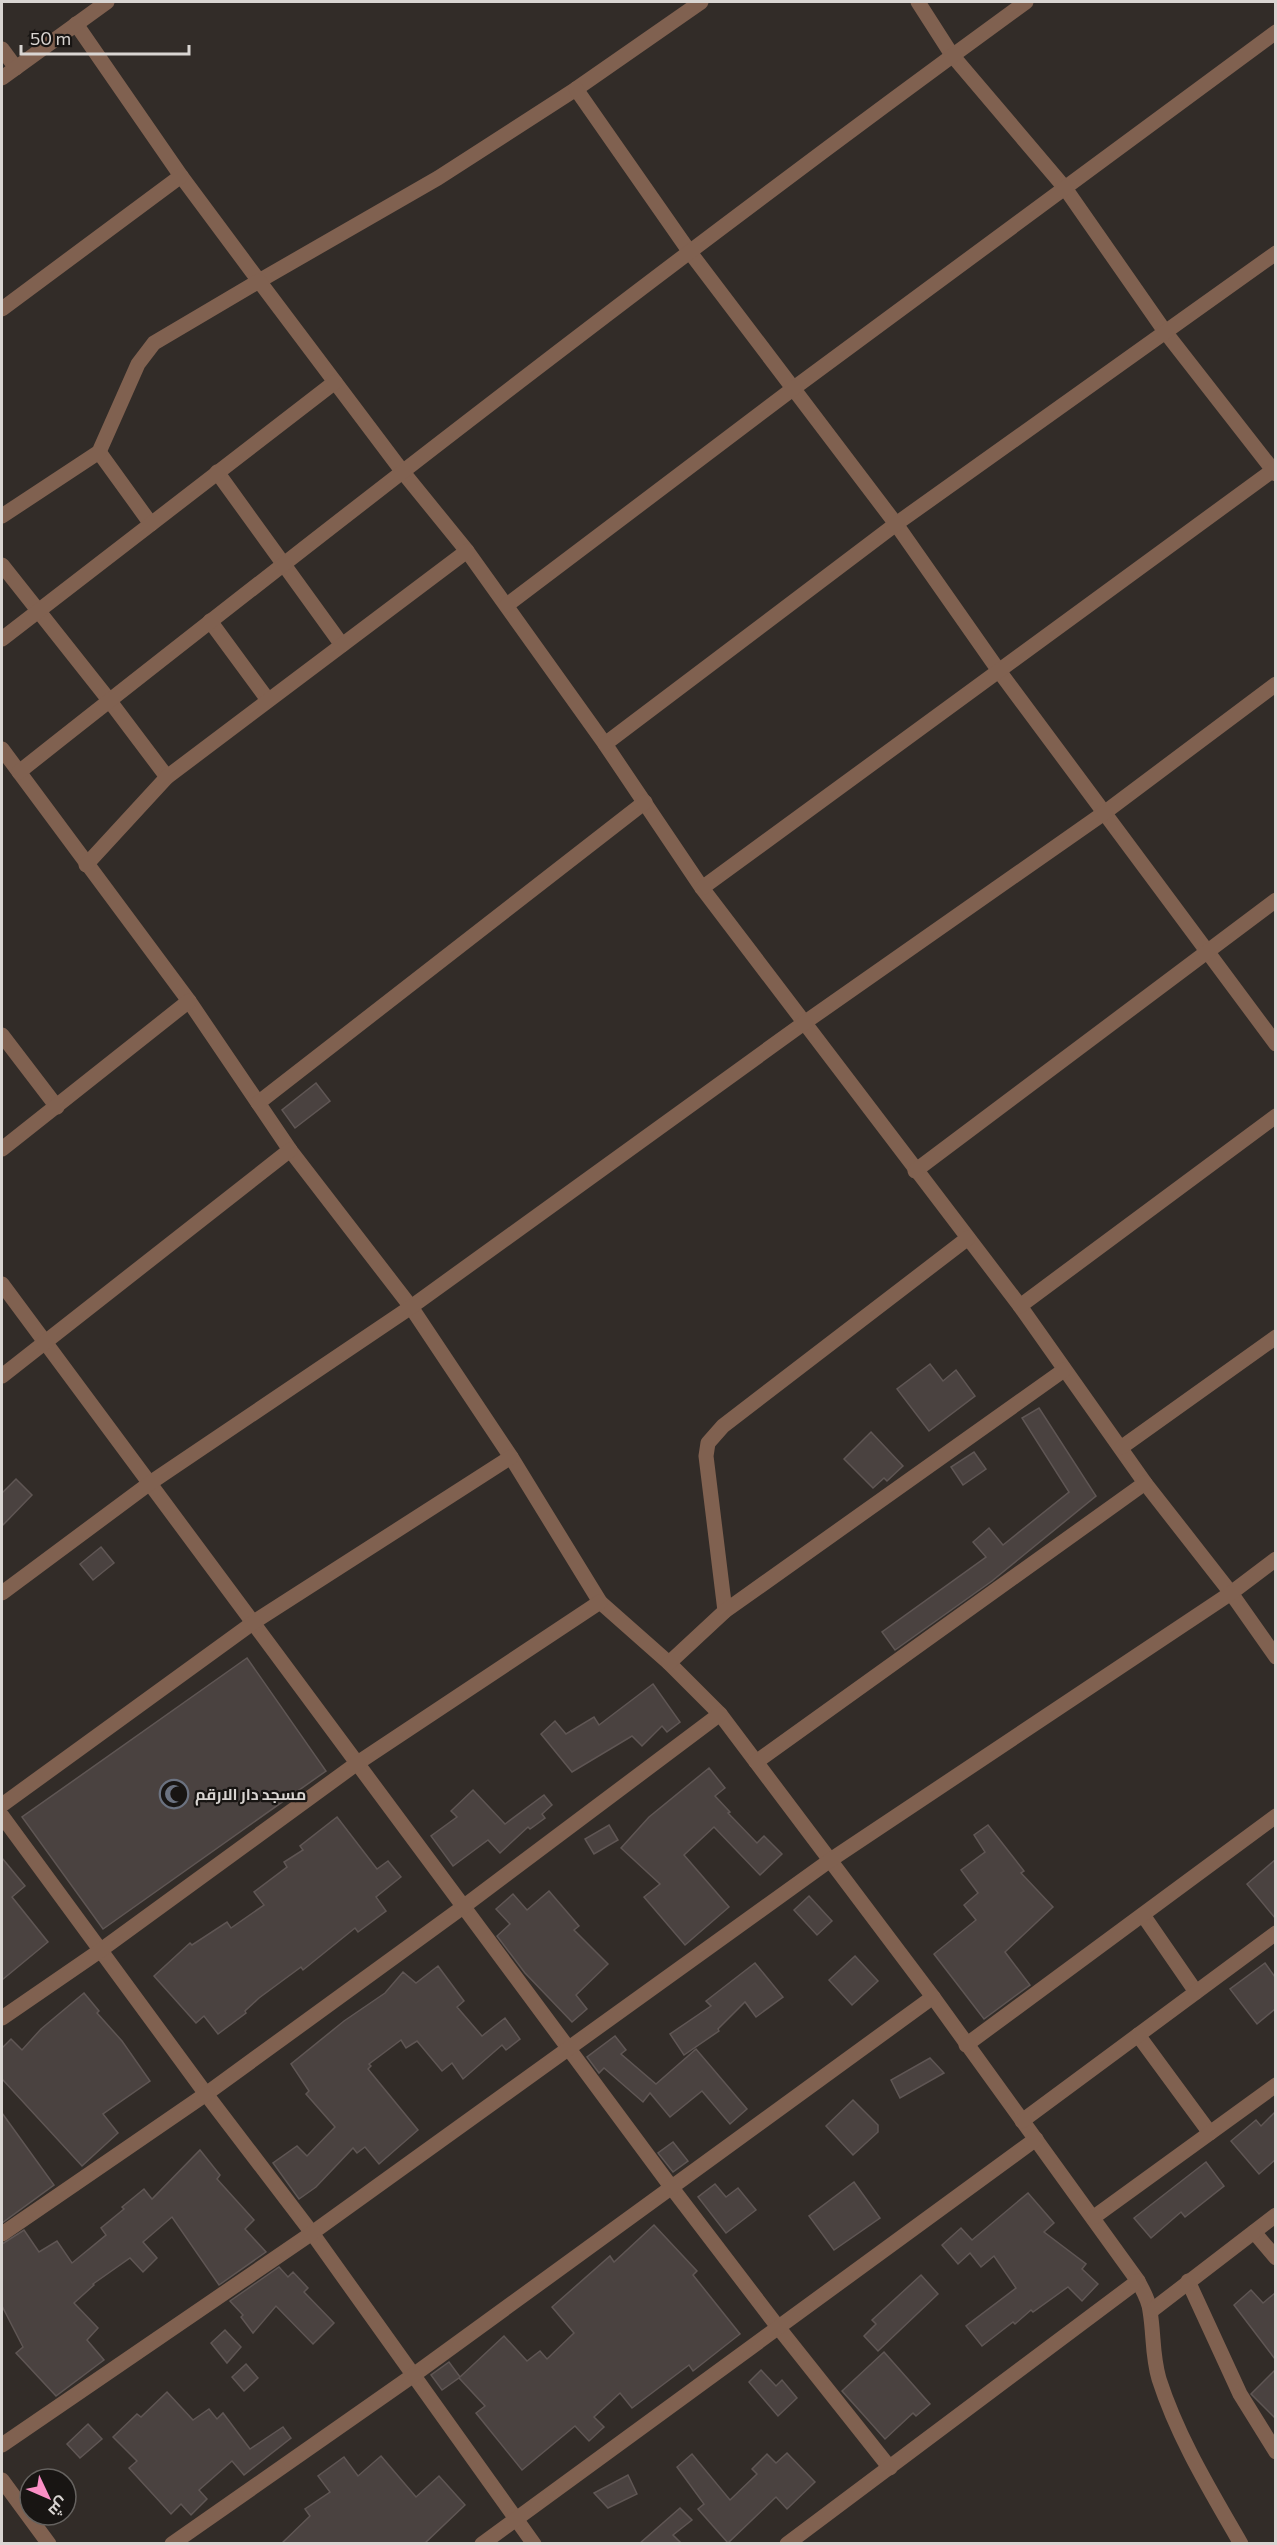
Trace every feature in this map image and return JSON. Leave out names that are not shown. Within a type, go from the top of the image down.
[{"type":"street","points":[[2,78],[107,2]]},
{"type":"street","points":[[2,516],[99,452],[138,364],[154,343],[438,178],[576,89],[700,2]]},
{"type":"street","points":[[702,888],[1274,471],[1166,333],[1065,188],[952,55],[918,2]]},
{"type":"street","points":[[19,772],[402,471],[689,251],[1026,2]]},
{"type":"street","points":[[76,24],[181,176],[402,471],[467,551],[507,605],[645,802],[702,888],[915,1171],[1020,1306],[1064,1370],[1122,1447],[1145,1483],[1231,1593],[1275,1657]]},
{"type":"street","points":[[507,605],[794,388],[1275,32]]},
{"type":"street","points":[[2,48],[16,68]]},
{"type":"street","points":[[576,89],[689,251],[896,524],[999,671],[1275,1044]]},
{"type":"street","points":[[2,309],[181,176]]},
{"type":"street","points":[[605,744],[896,524],[1275,253]]},
{"type":"street","points":[[2,639],[335,382]]},
{"type":"street","points":[[99,452],[151,524]]},
{"type":"street","points":[[217,472],[342,645]]},
{"type":"street","points":[[86,865],[167,777],[467,551]]},
{"type":"street","points":[[2,565],[167,777]]},
{"type":"street","points":[[210,621],[268,700]]},
{"type":"street","points":[[2,1593],[150,1483],[411,1307],[804,1023],[1104,813],[1275,684]]},
{"type":"street","points":[[2,749],[189,1001],[290,1150],[411,1307],[511,1457],[600,1602],[669,1663],[720,1714],[933,1997],[1094,2217],[1138,2281],[1150,2311],[1152,2347],[1159,2378],[1174,2420],[1188,2451],[1241,2544]]},
{"type":"street","points":[[258,1103],[645,802]]},
{"type":"street","points":[[915,1171],[1275,900]]},
{"type":"street","points":[[2,1149],[189,1001]]},
{"type":"street","points":[[2,1035],[57,1107]]},
{"type":"street","points":[[1020,1306],[1275,1116]]},
{"type":"street","points":[[2,1376],[290,1150]]},
{"type":"street","points":[[725,1611],[706,1456],[708,1443],[723,1426],[968,1238]]},
{"type":"street","points":[[2,1284],[672,2188],[890,2468]]},
{"type":"street","points":[[1122,1447],[1275,1337]]},
{"type":"street","points":[[669,1663],[725,1611],[1064,1370]]},
{"type":"street","points":[[2,1805],[254,1622],[511,1457]]},
{"type":"street","points":[[756,1762],[1145,1483]]},
{"type":"street","points":[[2,2445],[312,2233],[830,1861],[1231,1593],[1275,1559]]},
{"type":"street","points":[[2,2018],[101,1950],[356,1764],[600,1602]]},
{"type":"street","points":[[2,2234],[206,2094],[463,1907],[720,1714]]},
{"type":"street","points":[[2,1816],[206,2094],[312,2233],[415,2374],[534,2544]]},
{"type":"street","points":[[966,2044],[1275,1816]]},
{"type":"street","points":[[1143,1915],[1196,1992]]},
{"type":"street","points":[[1022,2121],[1275,1933]]},
{"type":"street","points":[[172,2544],[415,2374],[933,1997]]},
{"type":"street","points":[[1138,2035],[1209,2133]]},
{"type":"street","points":[[1094,2217],[1275,2085]]},
{"type":"street","points":[[482,2544],[1036,2139]]},
{"type":"street","points":[[1150,2311],[1275,2215]]},
{"type":"street","points":[[1254,2232],[1275,2259]]},
{"type":"street","points":[[787,2544],[1138,2281]]},
{"type":"street","points":[[1188,2281],[1240,2394],[1275,2452]]},
{"type":"street","points":[[2,2480],[49,2544]]},
{"type":"building","points":[[316,1083],[330,1101],[295,1128],[282,1110]]},
{"type":"building","points":[[930,1364],[943,1381],[956,1370],[975,1396],[929,1431],[897,1389]]},
{"type":"building","points":[[1039,1408],[1096,1496],[992,1581],[895,1650],[882,1632],[986,1557],[973,1542],[989,1528],[1003,1545],[1069,1492],[1022,1418]]},
{"type":"building","points":[[871,1432],[903,1466],[887,1481],[884,1478],[873,1488],[844,1459]]},
{"type":"building","points":[[974,1452],[986,1469],[963,1485],[951,1467]]},
{"type":"building","points":[[16,1479],[32,1495],[2,1526],[2,1493]]},
{"type":"building","points":[[101,1547],[114,1563],[93,1580],[80,1564]]},
{"type":"building","name":"مسجد دار الارقم","points":[[247,1658],[326,1771],[103,1929],[22,1817]]},
{"type":"building","points":[[653,1684],[680,1722],[667,1732],[662,1726],[642,1746],[632,1736],[572,1772],[541,1734],[555,1721],[566,1734],[594,1717],[599,1725]]},
{"type":"building","points":[[709,1768],[725,1788],[715,1796],[730,1812],[728,1813],[757,1843],[764,1836],[782,1854],[760,1875],[714,1827],[684,1855],[729,1907],[685,1945],[644,1897],[660,1884],[621,1848],[649,1817]]},
{"type":"building","points":[[473,1790],[505,1824],[544,1795],[552,1805],[542,1814],[545,1818],[530,1829],[528,1827],[500,1853],[488,1840],[453,1866],[431,1836],[457,1817],[451,1811]]},
{"type":"building","points":[[337,1817],[377,1869],[388,1861],[401,1877],[376,1897],[386,1911],[358,1932],[355,1928],[303,1970],[301,1967],[259,1998],[245,2011],[246,2013],[218,2034],[204,2016],[196,2023],[154,1976],[190,1943],[192,1945],[227,1922],[231,1928],[264,1905],[254,1892],[287,1867],[284,1862],[303,1850],[300,1846]]},
{"type":"building","points":[[609,1825],[618,1840],[594,1854],[585,1839]]},
{"type":"building","points":[[988,1825],[1024,1871],[1021,1873],[1053,1907],[1005,1952],[1030,1985],[984,2019],[934,1954],[976,1920],[964,1905],[978,1893],[961,1870],[985,1852],[974,1835]]},
{"type":"building","points":[[2,1858],[25,1886],[12,1897],[48,1942],[2,1980]]},
{"type":"building","points":[[1275,1860],[1275,1918],[1247,1884]]},
{"type":"building","points":[[549,1891],[579,1926],[574,1930],[608,1964],[576,1995],[587,2009],[572,2022],[525,1973],[497,1936],[510,1924],[496,1909],[513,1894],[527,1910]]},
{"type":"building","points":[[809,1896],[832,1921],[817,1935],[794,1910]]},
{"type":"building","points":[[855,1956],[878,1981],[852,2005],[829,1980]]},
{"type":"building","points":[[755,1963],[783,1997],[756,2017],[745,2002],[718,2029],[719,2031],[684,2055],[670,2034],[711,2006],[706,2001]]},
{"type":"building","points":[[1265,1963],[1275,1977],[1275,2009],[1257,2024],[1230,1989]]},
{"type":"building","points":[[438,1966],[464,2001],[457,2007],[482,2036],[505,2018],[520,2039],[506,2050],[502,2045],[463,2079],[452,2063],[442,2071],[417,2041],[406,2048],[401,2040],[369,2064],[371,2066],[368,2069],[418,2130],[379,2164],[365,2147],[357,2153],[353,2148],[316,2187],[299,2199],[273,2163],[297,2146],[307,2156],[335,2127],[306,2094],[309,2091],[291,2064],[344,2021],[385,1993],[403,1972],[416,1983]]},
{"type":"building","points":[[84,1993],[150,2081],[103,2114],[118,2133],[82,2166],[2,2079],[2,2048],[11,2039],[22,2050],[41,2029]]},
{"type":"building","points":[[615,2036],[626,2050],[621,2054],[656,2084],[696,2049],[747,2109],[730,2124],[702,2091],[670,2117],[650,2093],[643,2102],[604,2068],[599,2073],[587,2057]]},
{"type":"building","points":[[930,2058],[944,2073],[900,2098],[891,2080]]},
{"type":"building","points":[[853,2100],[878,2125],[878,2132],[853,2155],[826,2126]]},
{"type":"building","points":[[1275,2112],[1275,2160],[1259,2174],[1231,2141],[1256,2120],[1261,2126]]},
{"type":"building","points":[[2,2113],[54,2185],[2,2223]]},
{"type":"building","points":[[673,2142],[688,2161],[673,2172],[658,2153]]},
{"type":"building","points":[[200,2150],[220,2175],[217,2179],[254,2220],[245,2229],[266,2252],[219,2285],[172,2217],[143,2242],[157,2258],[143,2272],[130,2258],[93,2284],[74,2303],[98,2328],[87,2340],[104,2360],[56,2396],[16,2353],[23,2347],[2,2306],[2,2244],[24,2230],[39,2252],[57,2241],[72,2263],[106,2235],[101,2228],[124,2209],[122,2207],[144,2189],[152,2199]]},
{"type":"building","points":[[1206,2162],[1224,2186],[1185,2217],[1181,2212],[1151,2238],[1134,2218]]},
{"type":"building","points":[[854,2182],[880,2218],[834,2250],[809,2216]]},
{"type":"building","points":[[715,2184],[726,2197],[738,2188],[756,2210],[726,2233],[698,2197]]},
{"type":"building","points":[[1028,2193],[1054,2223],[1044,2232],[1086,2264],[1082,2269],[1098,2284],[1082,2301],[1068,2287],[1033,2312],[1031,2310],[1015,2324],[1013,2322],[982,2346],[966,2326],[1016,2288],[994,2256],[981,2267],[970,2253],[958,2264],[942,2245],[961,2228],[972,2240]]},
{"type":"building","points":[[654,2225],[697,2271],[693,2275],[740,2334],[693,2371],[689,2365],[632,2408],[620,2393],[594,2417],[604,2427],[589,2441],[575,2426],[522,2470],[476,2413],[485,2406],[459,2378],[442,2390],[431,2375],[449,2362],[460,2377],[504,2336],[527,2361],[540,2351],[547,2359],[574,2333],[552,2307],[610,2256],[614,2262]]},
{"type":"building","points":[[279,2267],[288,2277],[293,2272],[308,2288],[304,2292],[334,2323],[313,2344],[276,2306],[253,2333],[241,2317],[243,2315],[230,2301]]},
{"type":"building","points":[[921,2275],[938,2294],[878,2351],[864,2336],[876,2324],[872,2320]]},
{"type":"building","points":[[1251,2290],[1263,2303],[1275,2293],[1275,2359],[1234,2305]]},
{"type":"building","points":[[225,2330],[241,2347],[227,2363],[211,2343]]},
{"type":"building","points":[[884,2352],[930,2404],[916,2416],[913,2413],[885,2439],[842,2391]]},
{"type":"building","points":[[246,2364],[258,2378],[244,2391],[232,2377]]},
{"type":"building","points":[[761,2370],[776,2386],[782,2380],[797,2398],[778,2416],[749,2382]]},
{"type":"building","points":[[1275,2370],[1275,2418],[1251,2394]]},
{"type":"building","points":[[167,2392],[193,2420],[209,2409],[217,2419],[223,2413],[250,2449],[283,2427],[291,2438],[244,2475],[232,2461],[199,2490],[207,2499],[191,2515],[181,2504],[171,2514],[129,2468],[137,2461],[113,2437],[137,2414],[141,2417]]},
{"type":"building","points":[[88,2424],[102,2439],[80,2458],[67,2444]]},
{"type":"building","points":[[787,2453],[815,2482],[787,2509],[776,2497],[728,2543],[698,2509],[704,2504],[677,2467],[692,2454],[730,2500],[757,2474],[752,2469],[767,2454],[776,2463]]},
{"type":"building","points":[[381,2456],[416,2497],[439,2476],[465,2505],[424,2544],[281,2544],[310,2516],[305,2509],[330,2492],[318,2476],[344,2457],[358,2476]]},
{"type":"building","points":[[628,2475],[637,2494],[608,2508],[594,2493]]},
{"type":"building","points":[[680,2508],[692,2520],[673,2535],[682,2544],[639,2544]]},
{"type":"place","name":"مسجد دار الارقم","points":[[174,1794]]}]
